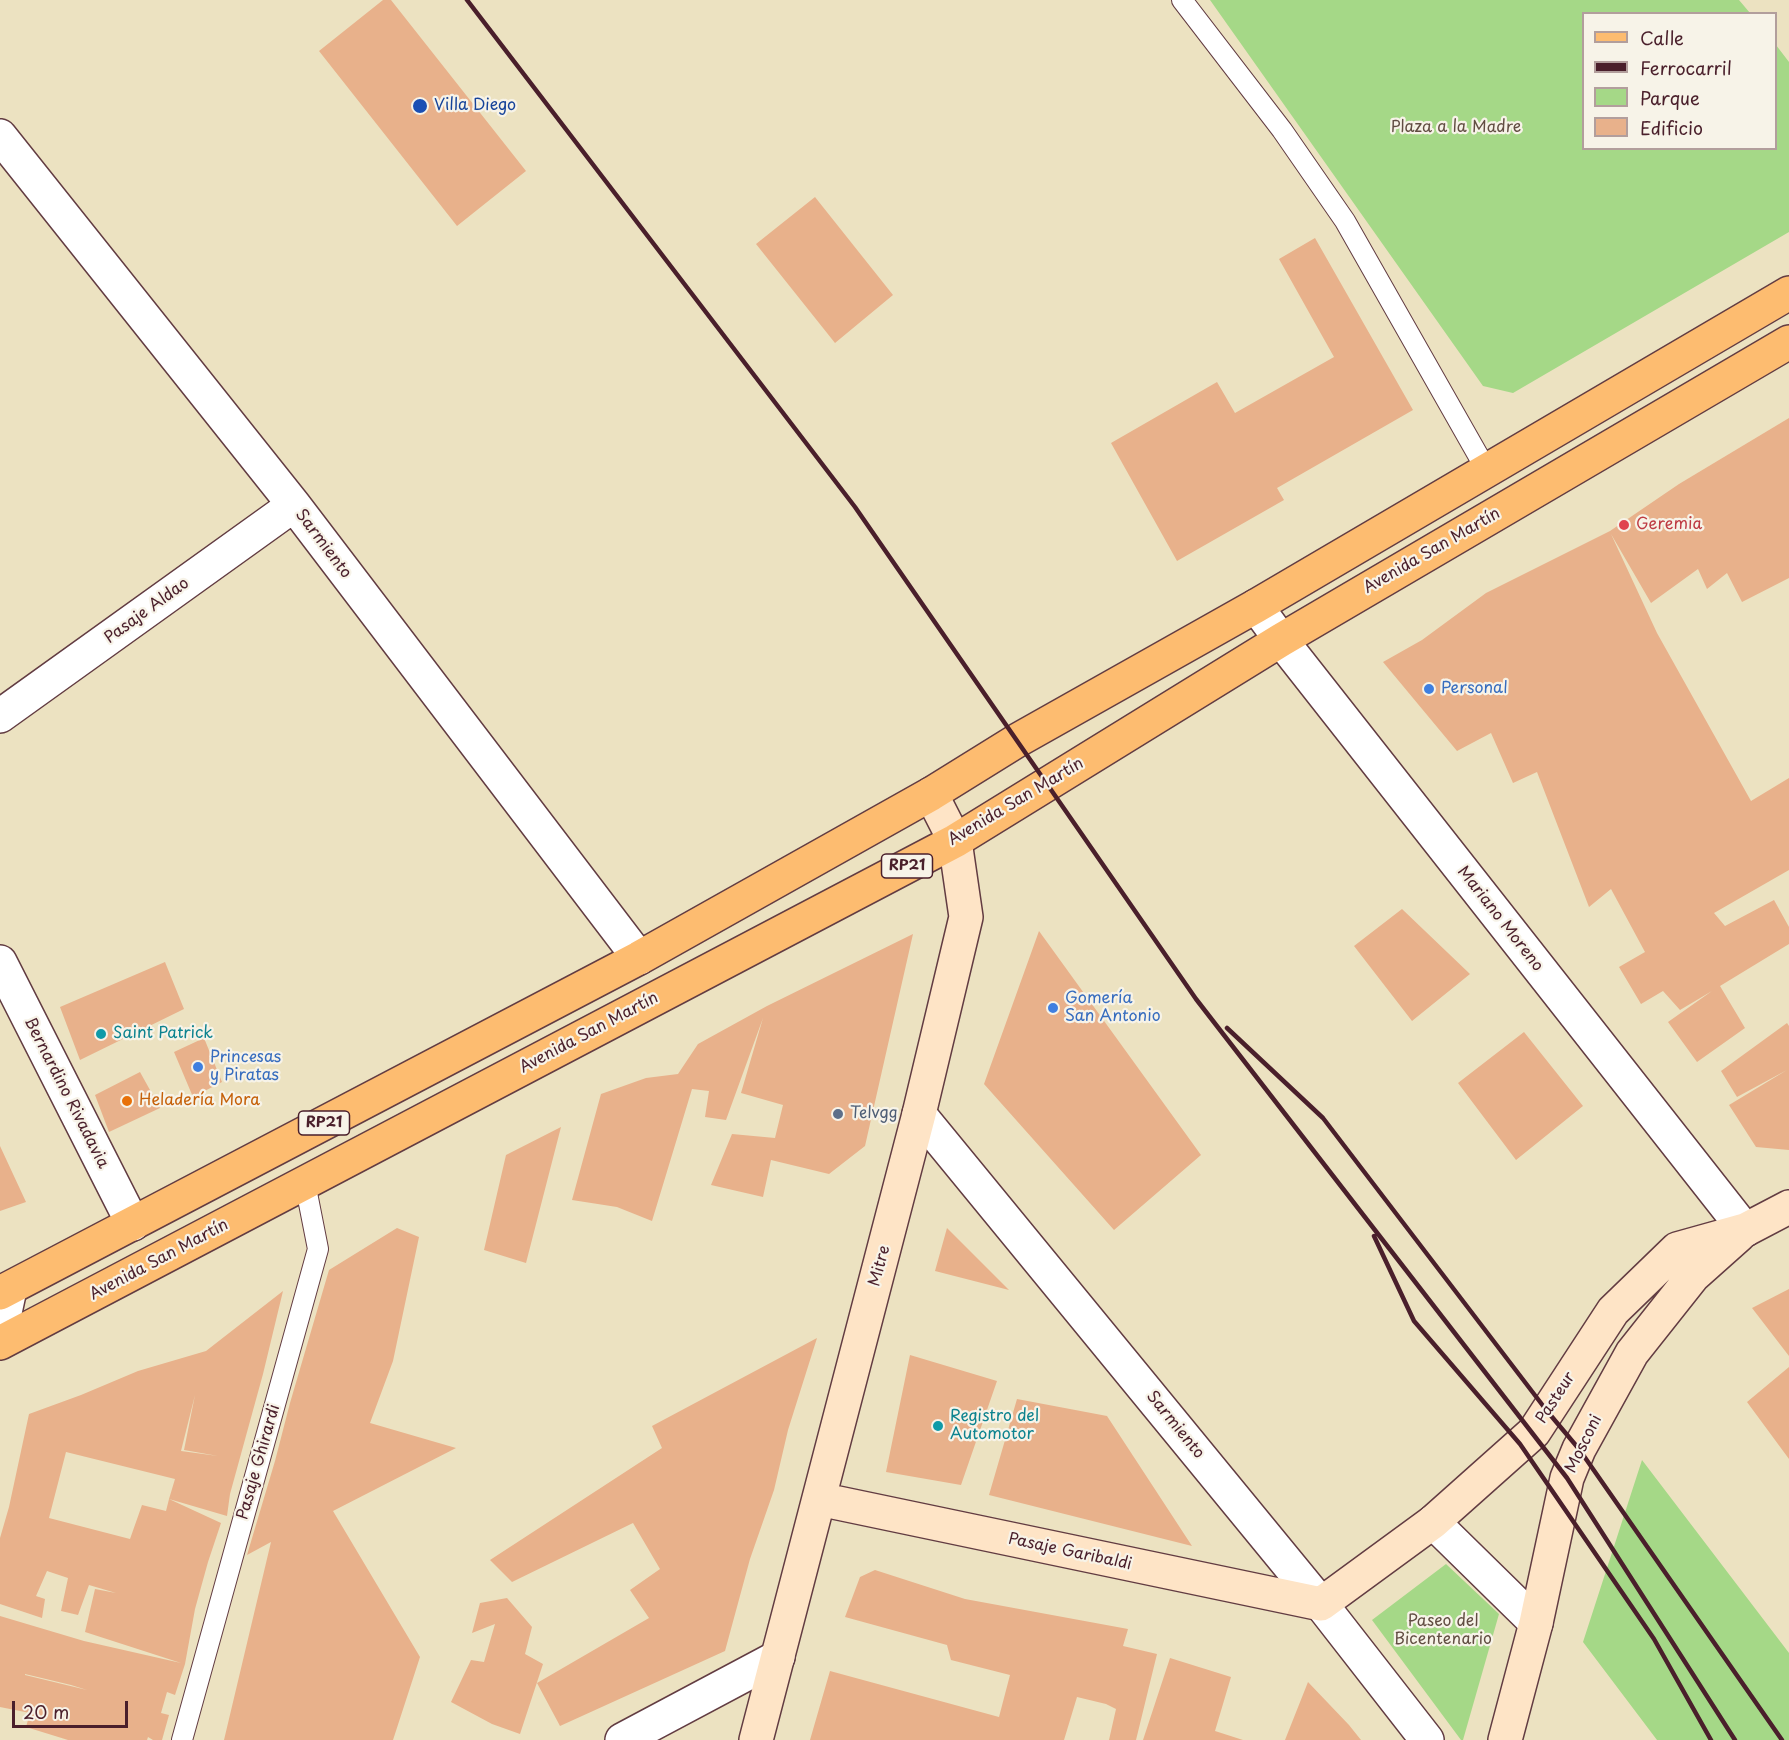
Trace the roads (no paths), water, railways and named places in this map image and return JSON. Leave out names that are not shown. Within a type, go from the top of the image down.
[{"type":"main road","name":"RP21","points":[[5,1291],[639,958],[932,794],[1018,740],[1256,606],[1789,293]]},
{"type":"main road","name":"Avenida San Martín","points":[[0,1343],[955,841],[1281,640],[1789,342]]},
{"type":"street","name":"Sarmiento","points":[[0,136],[294,505],[639,958]]},
{"type":"street","name":"Pasaje Aldao","points":[[0,716],[294,505]]},
{"type":"street","name":"Mariano Moreno","points":[[1256,606],[1745,1230]]},
{"type":"street","name":"Mitre","points":[[756,1740],[920,1114],[966,917],[955,841],[932,794]]},
{"type":"street","name":"Bernardino Rivadavia","points":[[0,962],[133,1224]]},
{"type":"street","name":"Sarmiento","points":[[920,1114],[1321,1604],[1427,1740]]},
{"type":"street","name":"Pasteur","points":[[1321,1604],[1433,1522],[1533,1432],[1614,1311],[1677,1249],[1745,1230],[1789,1207]]},
{"type":"street","name":"Mosconi","points":[[1505,1740],[1536,1623],[1567,1478],[1579,1449],[1632,1353],[1693,1276],[1745,1230]]},
{"type":"street","points":[[0,1336],[5,1291]]},
{"type":"street","name":"Pasaje Garibaldi","points":[[819,1499],[1321,1604]]},
{"type":"street","points":[[1433,1522],[1536,1623]]},
{"type":"street","points":[[622,1740],[778,1657]]},
{"type":"lane","points":[[1182,0],[1282,130],[1345,221],[1487,471]]},
{"type":"lane","name":"Pasaje Ghirardi","points":[[182,1740],[318,1249],[305,1183]]},
{"type":"railway","points":[[467,0],[855,507],[1196,999],[1567,1478],[1735,1740]]},
{"type":"railway","points":[[1227,1028],[1323,1118],[1547,1411],[1579,1449],[1782,1740]]},
{"type":"railway","points":[[1374,1236],[1414,1321],[1520,1444],[1654,1639],[1711,1740]]},
{"type":"place","name":"Villa Diego","points":[[420,106]]},
{"type":"place","name":"Geremia","points":[[1624,525]]},
{"type":"place","name":"Personal","points":[[1429,689]]},
{"type":"place","name":"Gomería San Antonio","points":[[1053,1008]]},
{"type":"place","name":"Saint Patrick","points":[[101,1034]]},
{"type":"place","name":"Princesas y Piratas","points":[[198,1067]]},
{"type":"place","name":"Heladería Mora","points":[[127,1101]]},
{"type":"place","name":"Telvgg","points":[[838,1114]]},
{"type":"place","name":"Registro del Automotor","points":[[938,1426]]},
{"type":"park label","name":"Plaza a la Madre","points":[[1456,128]]},
{"type":"park label","name":"Paseo del Bicentenario","points":[[1443,1631]]}]
